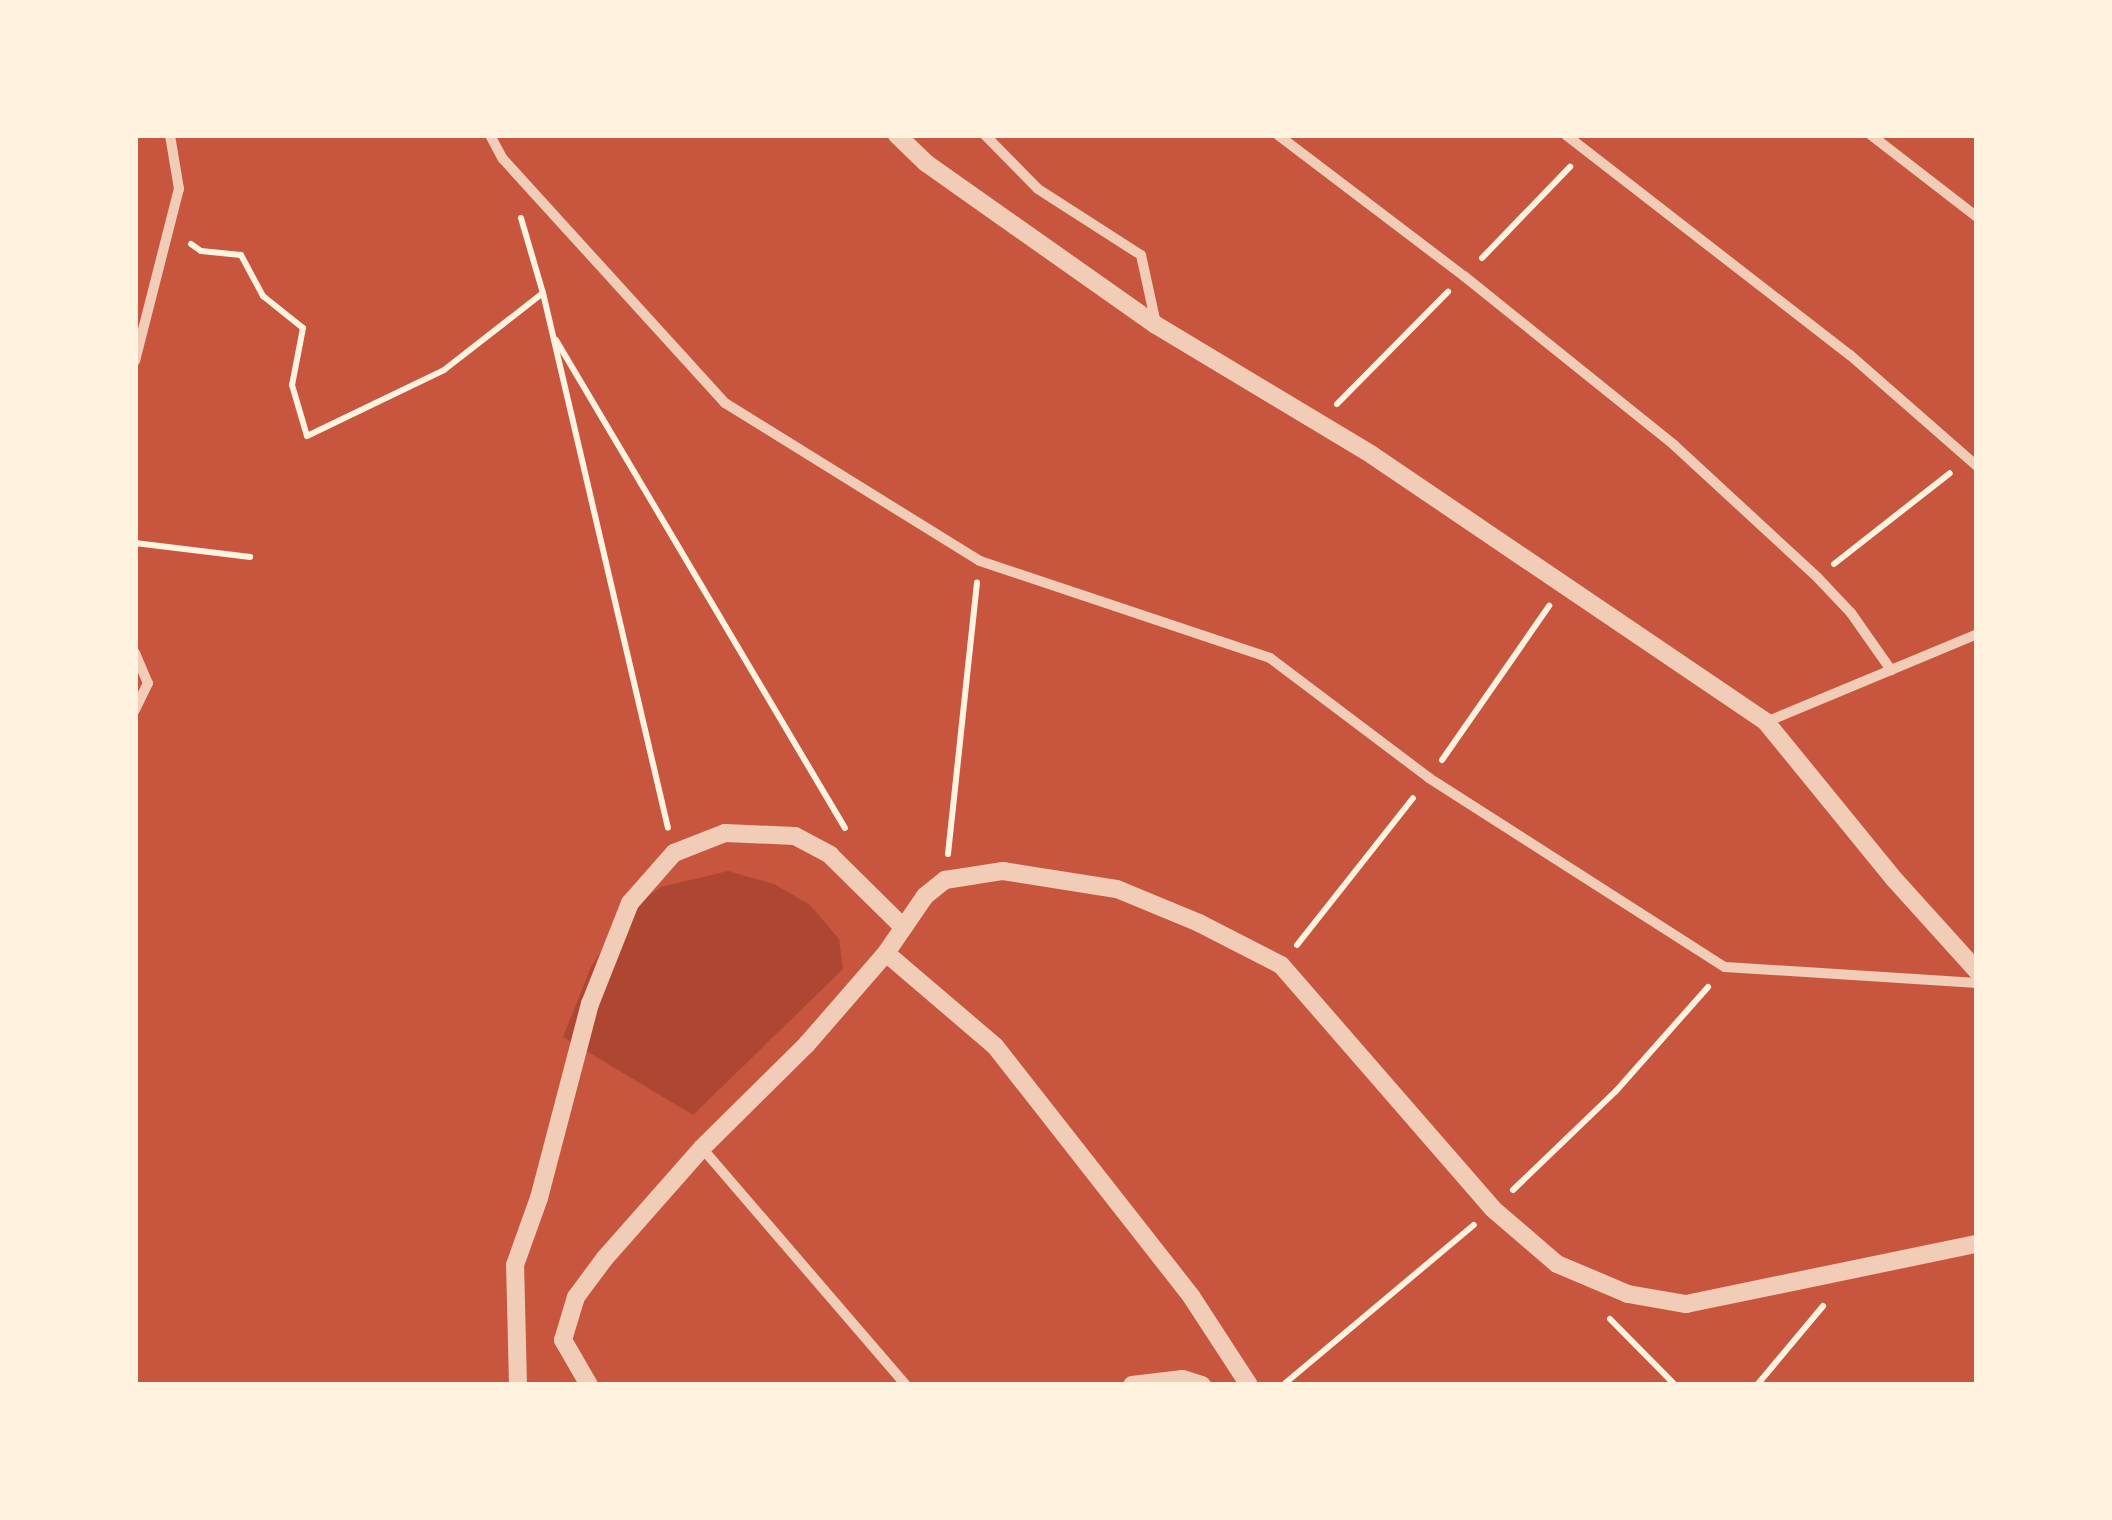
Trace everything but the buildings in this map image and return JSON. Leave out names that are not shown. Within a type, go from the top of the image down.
[{"type":"street","points":[[135,361],[179,189],[170,135]]},
{"type":"street","points":[[490,135],[503,160],[725,403],[980,561],[1270,658],[1429,778],[1725,967],[1977,983]]},
{"type":"street","points":[[897,135],[926,163],[1156,325],[1372,455],[1565,582],[1766,722],[1894,879],[1977,971]]},
{"type":"street","points":[[984,135],[1038,188],[1141,255],[1156,325]]},
{"type":"street","points":[[1278,135],[1464,276],[1674,446],[1818,577],[1851,613],[1891,670]]},
{"type":"street","points":[[1566,135],[1850,355],[1973,462]]},
{"type":"street","points":[[1871,135],[1977,217]]},
{"type":"street","points":[[1766,722],[1977,634]]},
{"type":"street","points":[[135,653],[148,683],[135,710]]},
{"type":"street","points":[[518,1385],[515,1265],[539,1198],[590,1004],[630,902],[674,853],[725,833],[796,836],[830,855],[903,926]]},
{"type":"street","points":[[589,1385],[563,1340],[576,1296],[702,1148],[806,1044],[886,954],[925,896],[945,880],[1003,871],[1117,889],[1199,923],[1281,966],[1492,1210],[1557,1264],[1628,1294],[1686,1304],[1977,1244]]},
{"type":"street","points":[[886,954],[996,1046],[1191,1296],[1249,1385]]},
{"type":"street","points":[[702,1148],[906,1385]]},
{"type":"street","points":[[1132,1385],[1184,1379],[1202,1385]]},
{"type":"path","points":[[520,217],[544,293],[674,853]]},
{"type":"path","points":[[168,228],[202,251],[241,255],[263,296],[303,328],[292,385],[307,436],[444,370],[544,293]]},
{"type":"path","points":[[552,335],[853,842]]},
{"type":"path","points":[[1818,577],[1973,462]]},
{"type":"path","points":[[135,543],[250,557]]},
{"type":"path","points":[[945,880],[980,561]]},
{"type":"path","points":[[1281,966],[1429,778],[1565,582]]},
{"type":"path","points":[[1756,1385],[1851,1273]]},
{"type":"shaded area","points":[[728,871],[774,884],[810,905],[839,939],[843,969],[693,1115],[563,1037],[591,967],[626,912],[661,887]]}]
